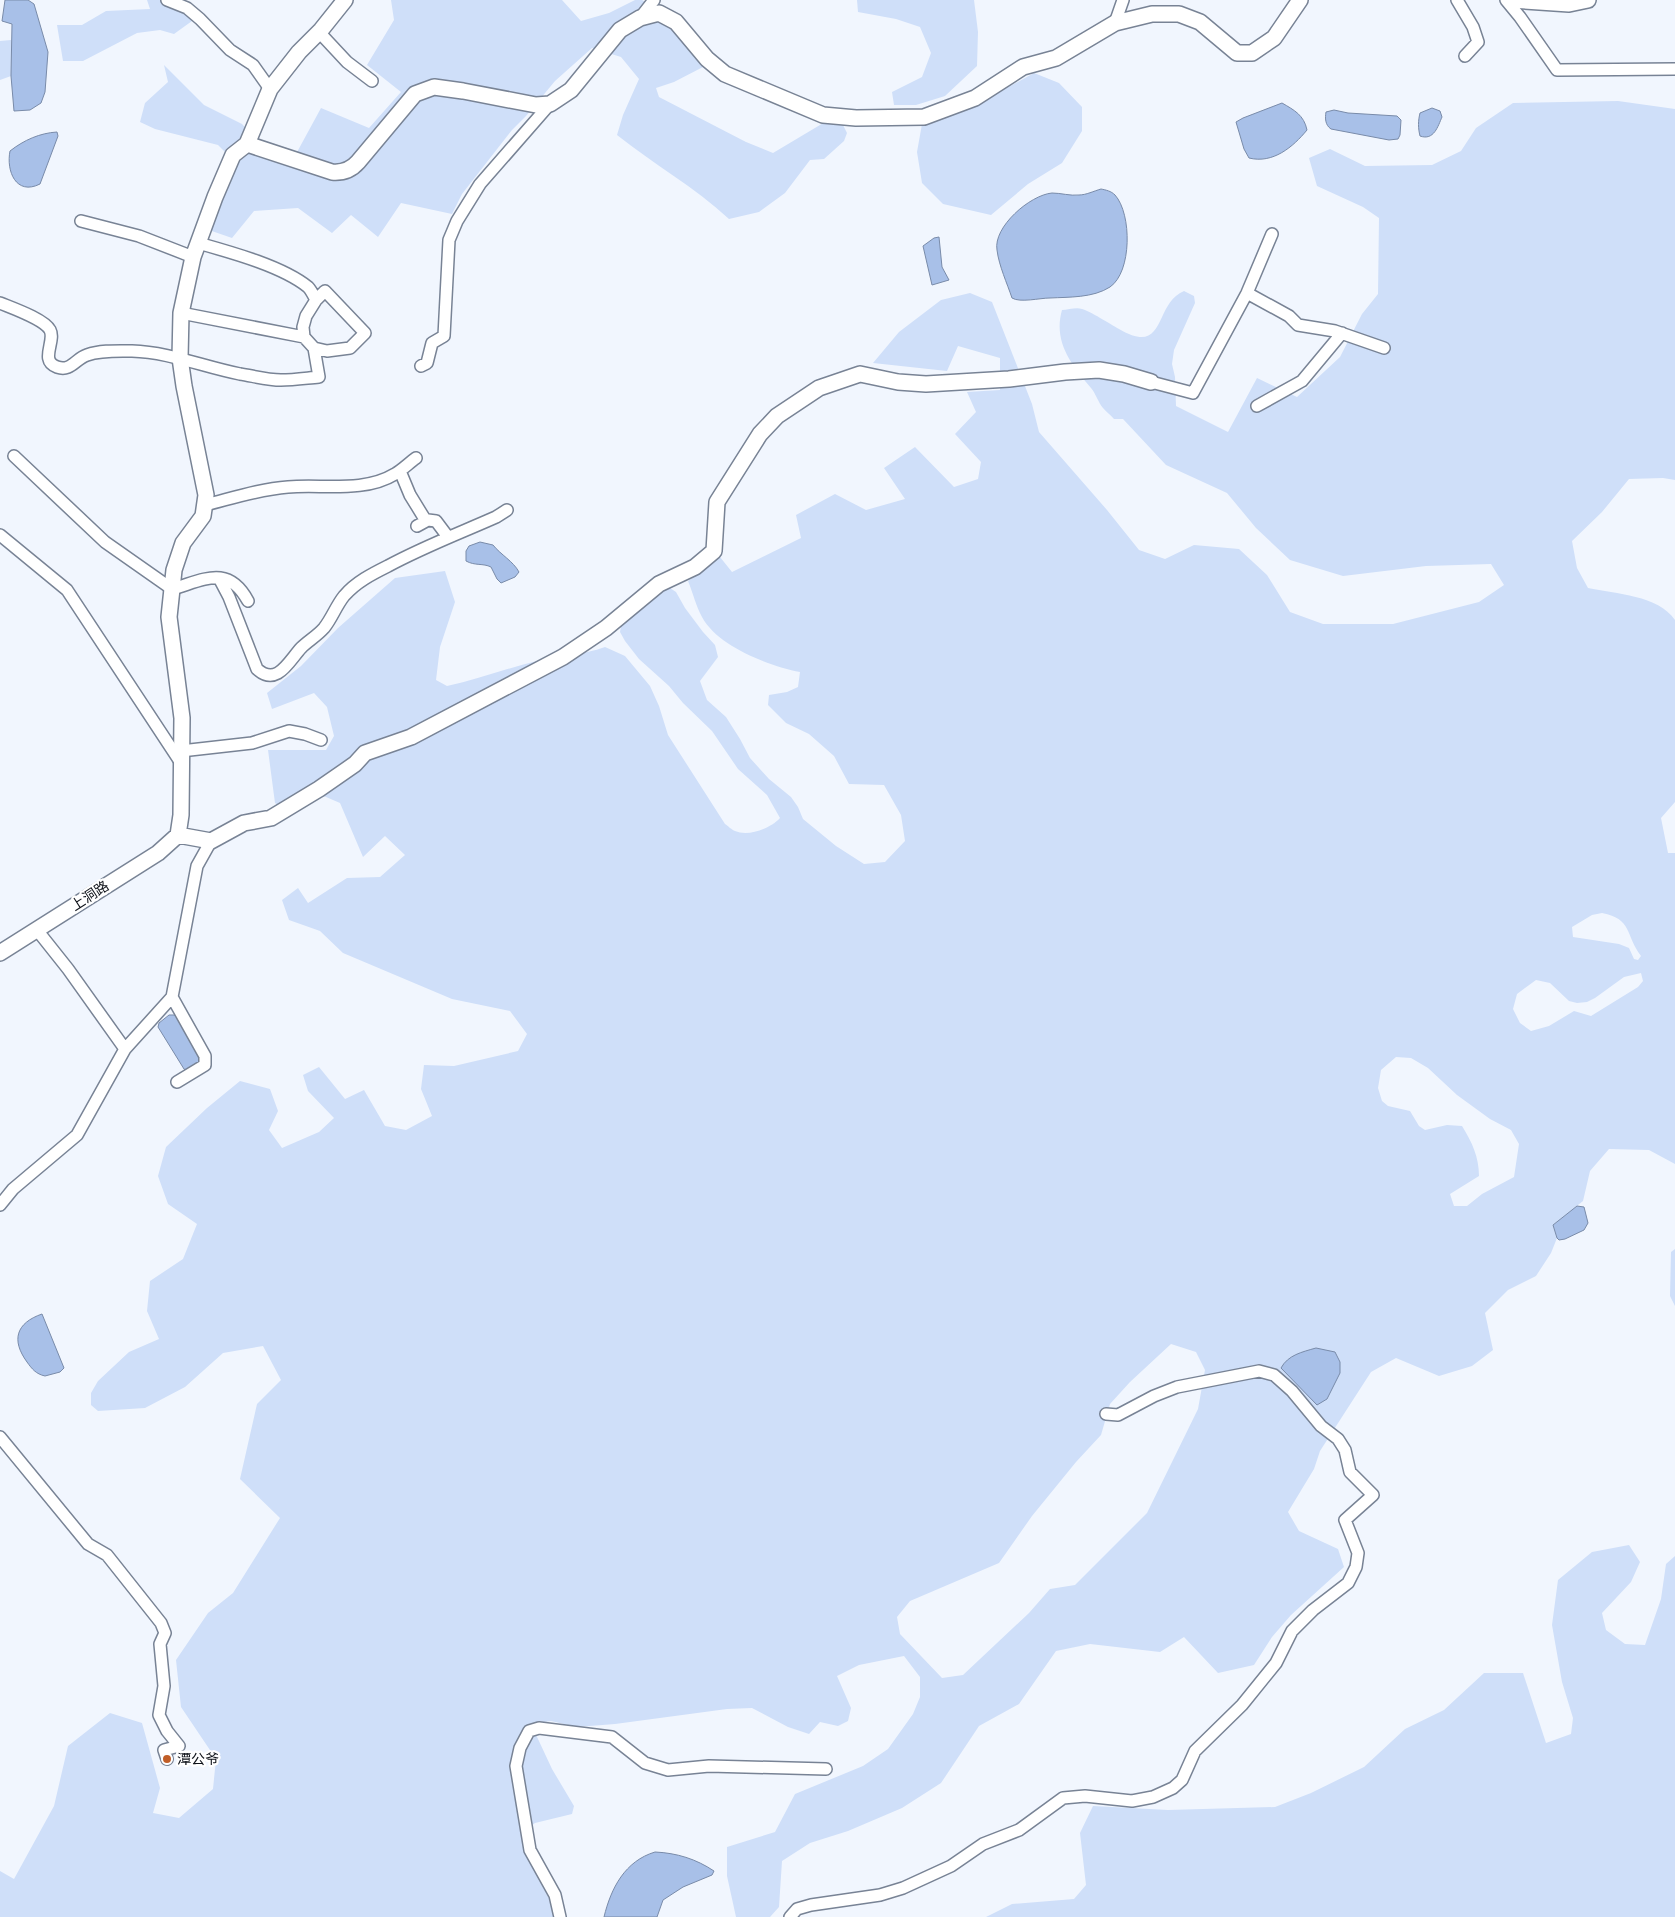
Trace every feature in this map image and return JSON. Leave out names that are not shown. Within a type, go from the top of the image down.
[{"type":"street","points":[[167,0],[187,8],[200,19],[230,50],[253,65],[270,89]]},
{"type":"street","points":[[211,841],[178,836],[181,815],[182,718],[169,617],[174,570],[183,544],[203,516],[206,495],[180,358],[181,313],[196,250],[215,197],[233,155],[247,144],[270,89],[299,52],[319,32],[345,0]]},
{"type":"street","points":[[640,18],[654,0]]},
{"type":"street","points":[[1115,23],[1123,0]]},
{"type":"street","points":[[421,366],[426,364],[432,343],[444,336],[449,240],[457,221],[480,184],[550,104],[571,90],[620,30],[640,18],[659,13],[676,22],[706,59],[725,74],[822,115],[856,118],[924,117],[975,98],[1023,67],[1056,58],[1115,23],[1152,14],[1179,14],[1200,22],[1237,53],[1252,53],[1274,38],[1300,0]]},
{"type":"street","points":[[1457,0],[1474,27],[1478,42],[1465,56]]},
{"type":"street","points":[[1506,0],[1557,70],[1675,69]]},
{"type":"street","points":[[1511,0],[1568,4],[1588,0]]},
{"type":"street","points":[[319,32],[347,62],[372,81]]},
{"type":"street","points":[[247,144],[340,173],[352,168],[358,162],[415,94],[434,87],[536,105],[550,104]]},
{"type":"street","points":[[81,221],[196,250],[241,255],[288,276],[309,288],[316,300]]},
{"type":"street","points":[[0,1205],[12,1189],[77,1134],[125,1049],[172,997],[197,866],[211,841],[244,823],[271,818],[319,789],[355,764],[365,753],[411,737],[563,657],[606,628],[659,584],[695,567],[714,551],[717,502],[760,434],[777,416],[820,388],[860,374],[898,382],[926,384],[1009,379],[1099,370],[1124,374],[1193,393],[1247,293],[1272,234]]},
{"type":"street","points":[[0,303],[42,322],[50,329],[52,336],[48,353],[52,365],[59,368],[71,367],[84,356],[109,351],[135,351],[180,358],[239,374],[280,380],[319,377],[314,348],[304,337],[303,327],[306,316],[316,300],[325,291],[365,333],[350,348],[327,351],[314,348]]},
{"type":"street","points":[[1247,293],[1290,316],[1298,325],[1342,334],[1384,348]]},
{"type":"street","points":[[181,313],[304,337]]},
{"type":"street","points":[[1257,406],[1302,381],[1342,334]]},
{"type":"street","points":[[14,456],[105,542],[172,589],[224,578],[234,582],[244,593],[248,601]]},
{"type":"street","points":[[205,505],[260,490],[288,487],[347,486],[367,483],[386,478],[416,458]]},
{"type":"street","points":[[400,470],[421,524],[436,521],[448,537]]},
{"type":"street","points":[[219,578],[236,612],[257,669],[270,676],[286,668],[303,646],[319,633],[343,597],[355,585],[412,553],[496,517],[507,510]]},
{"type":"street","points":[[0,536],[68,590],[181,757]]},
{"type":"street","points":[[181,757],[252,743],[289,731],[306,734],[321,740]]},
{"type":"street","name":"上洞路","points":[[0,953],[158,853],[178,836]]},
{"type":"street","points":[[37,930],[68,969],[125,1049]]},
{"type":"street","points":[[172,997],[205,1056],[206,1065],[177,1082]]},
{"type":"street","points":[[790,1917],[797,1909],[811,1905],[880,1894],[903,1888],[951,1866],[984,1844],[1019,1830],[1063,1798],[1086,1796],[1132,1800],[1153,1798],[1173,1788],[1182,1780],[1195,1751],[1242,1705],[1276,1663],[1292,1631],[1313,1610],[1348,1583],[1356,1567],[1358,1553],[1345,1520],[1373,1495],[1350,1472],[1345,1450],[1338,1438],[1321,1426],[1292,1391],[1274,1375],[1260,1371],[1176,1387],[1118,1415],[1106,1414]]},
{"type":"street","points":[[0,1437],[88,1544],[107,1554],[120,1569],[161,1623],[165,1633],[160,1644],[164,1686],[159,1715],[179,1746],[164,1750],[167,1759]]},
{"type":"street","points":[[560,1917],[555,1895],[530,1850],[516,1766],[520,1748],[529,1731],[540,1728],[612,1737],[645,1763],[668,1770],[709,1766],[826,1769]]},
{"type":"shaded area","points":[[5,0],[28,0],[34,4],[48,52],[45,92],[41,103],[30,110],[14,111],[11,76],[12,24],[2,21]]},
{"type":"shaded area","points":[[147,0],[184,0],[192,21],[174,34],[160,30],[137,33],[83,61],[63,61],[57,25],[82,25],[106,11],[150,9]]},
{"type":"shaded area","points":[[391,0],[562,0],[581,21],[609,13],[635,0],[642,0],[656,7],[703,67],[674,82],[656,88],[659,97],[746,142],[773,153],[825,122],[843,125],[847,133],[844,141],[824,159],[810,160],[785,193],[759,212],[729,219],[702,196],[617,135],[623,115],[639,79],[621,57],[592,48],[555,81],[512,130],[462,194],[452,214],[401,203],[378,237],[351,215],[332,233],[298,208],[254,211],[232,238],[206,229],[234,161],[218,145],[155,129],[140,122],[145,103],[168,82],[164,65],[204,105],[242,124],[257,140],[296,154],[321,108],[369,128],[401,92],[367,65],[394,20]]},
{"type":"shaded area","points":[[857,0],[974,0],[978,32],[977,66],[945,96],[916,105],[894,105],[892,92],[922,77],[931,53],[920,27],[896,19],[858,12]]},
{"type":"shaded area","points":[[11,40],[11,76],[0,80],[0,41]]},
{"type":"shaded area","points":[[1034,73],[1059,83],[1082,107],[1082,131],[1062,163],[1028,184],[991,215],[943,204],[922,183],[917,152],[922,124],[980,101]]},
{"type":"shaded area","points":[[1618,101],[1675,109],[1675,480],[1663,478],[1629,479],[1602,512],[1572,541],[1577,568],[1588,588],[1647,600],[1668,612],[1675,620],[1675,802],[1661,818],[1668,853],[1675,853],[1675,1164],[1649,1150],[1609,1149],[1590,1171],[1583,1201],[1553,1225],[1557,1238],[1551,1253],[1536,1276],[1508,1290],[1485,1313],[1493,1350],[1472,1366],[1439,1376],[1396,1358],[1371,1372],[1320,1451],[1314,1469],[1288,1512],[1299,1531],[1338,1549],[1344,1567],[1291,1615],[1272,1637],[1254,1665],[1218,1673],[1184,1637],[1160,1652],[1090,1644],[1056,1651],[1019,1704],[979,1726],[941,1783],[902,1808],[848,1831],[810,1843],[782,1861],[779,1907],[770,1917],[736,1917],[727,1876],[727,1847],[775,1832],[795,1794],[863,1766],[888,1749],[913,1714],[920,1697],[920,1677],[904,1656],[859,1665],[837,1676],[851,1708],[848,1721],[838,1726],[820,1722],[809,1734],[788,1727],[752,1708],[727,1709],[615,1724],[577,1727],[551,1721],[531,1724],[552,1769],[574,1806],[572,1814],[535,1823],[521,1833],[525,1853],[554,1908],[555,1917],[0,1917],[0,1871],[14,1879],[54,1806],[68,1746],[110,1713],[142,1723],[160,1788],[153,1813],[179,1818],[213,1789],[216,1759],[181,1707],[176,1660],[208,1613],[233,1593],[280,1518],[240,1479],[257,1404],[281,1380],[263,1346],[223,1353],[185,1387],[145,1408],[98,1411],[91,1405],[91,1393],[98,1381],[129,1352],[159,1339],[147,1311],[150,1281],[183,1259],[197,1224],[168,1204],[158,1176],[166,1147],[207,1108],[240,1081],[270,1089],[278,1111],[269,1130],[282,1148],[319,1132],[334,1118],[308,1091],[303,1075],[319,1067],[345,1099],[364,1090],[385,1126],[406,1130],[432,1116],[421,1089],[424,1065],[454,1066],[518,1051],[527,1034],[510,1011],[452,999],[343,953],[320,931],[289,920],[282,900],[298,888],[308,903],[347,878],[380,877],[405,855],[385,836],[363,857],[340,803],[319,794],[291,813],[275,803],[268,750],[326,750],[334,736],[327,707],[314,693],[272,709],[267,693],[301,666],[338,628],[395,578],[445,571],[455,602],[440,647],[436,680],[447,686],[537,661],[580,654],[605,647],[625,656],[650,686],[659,706],[668,735],[725,824],[741,833],[759,830],[771,825],[780,818],[767,795],[738,769],[712,731],[683,703],[669,686],[639,659],[620,632],[622,621],[656,597],[667,586],[676,592],[685,608],[715,645],[718,657],[700,681],[707,700],[726,717],[750,758],[769,779],[791,797],[803,819],[836,846],[864,864],[885,862],[905,841],[901,815],[884,785],[849,784],[834,756],[809,734],[786,723],[768,705],[769,695],[787,692],[798,687],[800,672],[774,665],[746,654],[720,637],[702,617],[688,581],[720,557],[732,572],[801,538],[796,515],[835,494],[866,510],[905,499],[884,468],[915,447],[954,487],[978,479],[981,462],[955,434],[976,412],[967,392],[1000,390],[1000,358],[958,346],[947,371],[873,363],[899,332],[941,300],[970,293],[992,302],[1032,404],[1039,432],[1139,550],[1165,559],[1194,545],[1239,549],[1267,575],[1290,612],[1323,624],[1393,624],[1479,602],[1504,585],[1491,564],[1426,566],[1343,576],[1290,560],[1256,528],[1227,493],[1166,465],[1123,419],[1114,419],[1104,409],[1066,352],[1060,332],[1060,322],[1062,310],[1080,308],[1134,336],[1145,337],[1152,333],[1158,325],[1174,298],[1184,291],[1194,296],[1195,303],[1174,350],[1172,364],[1175,377],[1176,406],[1228,432],[1257,378],[1297,397],[1340,357],[1362,314],[1378,294],[1379,218],[1363,207],[1317,186],[1309,158],[1330,149],[1365,166],[1432,165],[1461,151],[1476,128],[1513,103]],"holes":[[[1602,913],[1619,919],[1627,929],[1641,956],[1638,960],[1634,959],[1629,948],[1619,944],[1573,937],[1572,927],[1592,915]],[[1641,973],[1643,981],[1638,987],[1591,1016],[1574,1011],[1549,1026],[1531,1031],[1520,1023],[1513,1009],[1517,994],[1536,980],[1550,983],[1569,1001],[1577,1003],[1587,1002],[1595,998],[1624,977]],[[1396,1057],[1411,1058],[1428,1068],[1457,1095],[1490,1119],[1511,1130],[1519,1144],[1514,1177],[1482,1194],[1467,1206],[1454,1206],[1450,1194],[1479,1176],[1476,1156],[1469,1138],[1462,1126],[1447,1125],[1425,1130],[1419,1126],[1410,1111],[1388,1106],[1382,1101],[1378,1088],[1381,1070]],[[1171,1344],[1196,1352],[1205,1370],[1198,1409],[1147,1513],[1075,1585],[1050,1589],[1029,1613],[963,1675],[942,1678],[900,1634],[897,1617],[910,1601],[999,1563],[1032,1516],[1076,1462],[1101,1435],[1110,1404],[1130,1382]]]},
{"type":"shaded area","points":[[1282,103],[1304,120],[1307,130],[1282,153],[1266,159],[1249,158],[1244,149],[1236,122]]},
{"type":"shaded area","points":[[1432,108],[1440,111],[1442,117],[1439,124],[1432,135],[1420,136],[1420,113]]},
{"type":"shaded area","points":[[1334,110],[1348,113],[1397,116],[1401,120],[1400,135],[1398,139],[1389,140],[1331,129],[1327,123],[1326,112]]},
{"type":"shaded area","points":[[57,132],[58,136],[40,184],[25,187],[19,184],[11,173],[10,151],[32,138]]},
{"type":"shaded area","points":[[1101,189],[1115,195],[1121,204],[1127,229],[1126,256],[1117,280],[1103,291],[1089,295],[1025,300],[1012,298],[1001,268],[997,250],[997,241],[1007,222],[1024,206],[1043,195],[1052,193],[1082,195]]},
{"type":"shaded area","points":[[939,237],[942,267],[949,280],[932,285],[923,246],[934,238]]},
{"type":"shaded area","points":[[480,542],[493,545],[510,561],[519,572],[515,577],[501,583],[491,567],[466,561],[466,551],[469,546]]},
{"type":"shaded area","points":[[169,1015],[177,1015],[202,1057],[202,1062],[187,1071],[158,1027],[159,1023]]},
{"type":"shaded area","points":[[1577,1206],[1584,1207],[1588,1223],[1584,1230],[1559,1240],[1553,1225]]},
{"type":"shaded area","points":[[1675,1249],[1675,1306],[1670,1296],[1671,1252]]},
{"type":"shaded area","points":[[42,1314],[64,1368],[60,1372],[45,1376],[37,1373],[29,1365],[22,1354],[18,1340],[19,1333],[26,1322]]},
{"type":"shaded area","points":[[1316,1348],[1335,1352],[1340,1362],[1340,1373],[1327,1399],[1317,1405],[1281,1368],[1291,1357]]},
{"type":"shaded area","points":[[1629,1545],[1640,1562],[1631,1582],[1602,1613],[1606,1630],[1625,1644],[1645,1645],[1661,1599],[1666,1564],[1675,1556],[1675,1917],[986,1917],[1012,1904],[1074,1899],[1086,1885],[1080,1833],[1093,1806],[1168,1810],[1275,1807],[1311,1793],[1364,1767],[1405,1729],[1444,1710],[1484,1673],[1523,1673],[1546,1743],[1571,1734],[1573,1718],[1562,1682],[1552,1625],[1558,1580],[1592,1552]]},
{"type":"shaded area","points":[[655,1852],[686,1857],[714,1871],[712,1875],[683,1887],[663,1900],[657,1917],[604,1917],[615,1886],[621,1877],[635,1862]]},
{"type":"place","name":"潭公爷","points":[[167,1759]]}]
